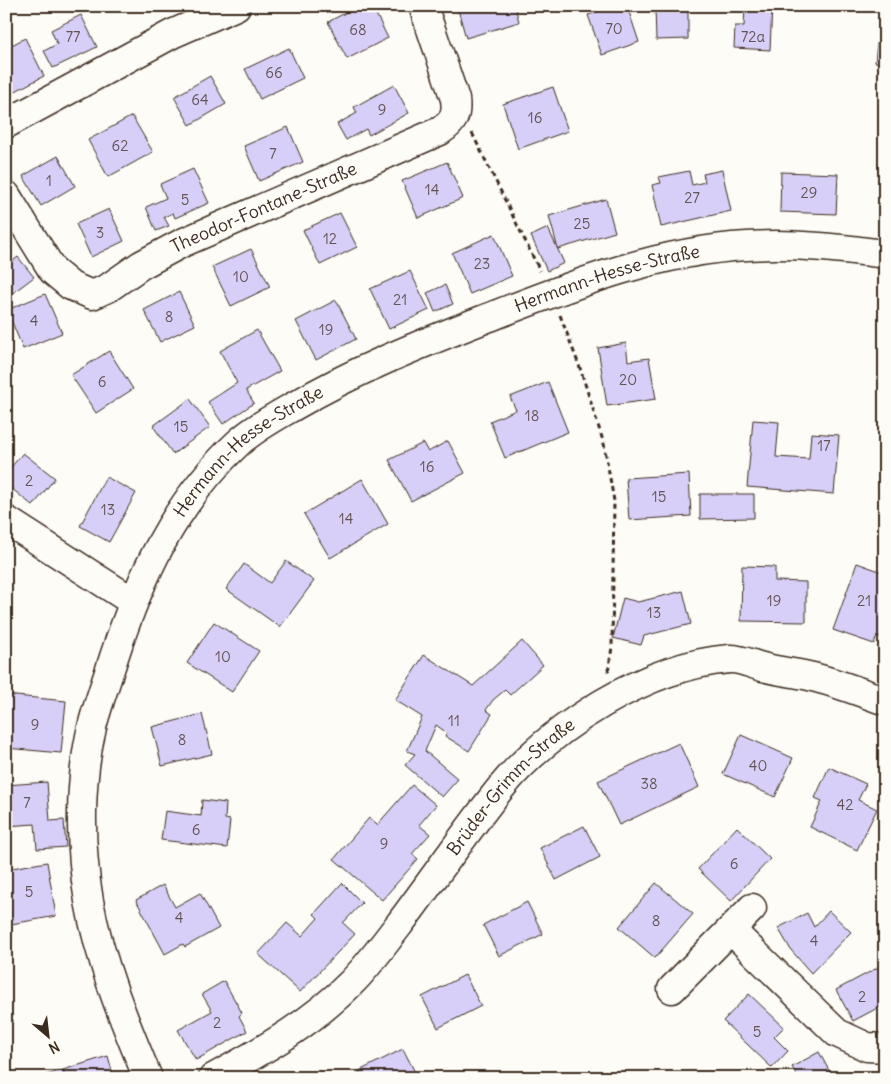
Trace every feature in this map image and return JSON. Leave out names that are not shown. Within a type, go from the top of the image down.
[{"type":"street","points":[[6,124],[172,34],[236,6]]},
{"type":"street","name":"Theodor-Fontane-Straße","points":[[6,195],[53,271],[71,286],[92,295],[108,288],[141,266],[182,243],[440,131],[454,120],[456,110],[455,99],[423,6]]},
{"type":"street","name":"Hermann-Hesse-Straße","points":[[148,1078],[127,1027],[105,963],[89,901],[82,838],[84,773],[93,724],[132,601],[172,523],[204,480],[239,443],[276,416],[327,387],[411,348],[551,293],[674,256],[746,246],[820,246],[885,254]]},
{"type":"street","points":[[6,520],[132,601]]},
{"type":"street","name":"Brüder-Grimm-Straße","points":[[213,1078],[288,1034],[325,1007],[353,982],[421,896],[500,788],[540,746],[604,702],[653,679],[694,665],[732,658],[767,668],[811,676],[885,701]]},
{"type":"street","points":[[672,989],[752,908]]},
{"type":"street","points":[[731,930],[838,1033],[867,1047],[885,1048]]},
{"type":"path","points":[[455,99],[551,293],[580,368],[604,444],[614,501],[612,647],[604,702]]},
{"type":"building","points":[[358,6],[372,6],[388,38],[347,59],[328,22]]},
{"type":"building","points":[[457,6],[515,6],[519,22],[466,38]]},
{"type":"building","points":[[615,6],[627,6],[639,42],[602,55],[588,15]]},
{"type":"building","points":[[655,6],[688,6],[688,39],[656,40]]},
{"type":"building","points":[[745,6],[772,6],[770,50],[734,48],[735,26],[744,26]]},
{"type":"building","points":[[81,15],[97,47],[53,68],[44,51],[57,44],[51,30]]},
{"type":"building","points":[[25,38],[44,76],[6,96],[6,48]]},
{"type":"building","points":[[877,43],[885,44],[885,63],[875,62]]},
{"type":"building","points":[[289,48],[303,78],[260,99],[245,69]]},
{"type":"building","points":[[210,76],[226,104],[190,125],[174,97]]},
{"type":"building","points":[[394,85],[409,113],[369,135],[366,129],[346,140],[337,124],[357,113],[354,107]]},
{"type":"building","points":[[553,87],[568,131],[518,149],[503,104]]},
{"type":"building","points":[[132,116],[153,152],[108,177],[88,140]]},
{"type":"building","points":[[288,127],[303,162],[259,181],[244,146]]},
{"type":"building","points":[[58,156],[75,186],[41,206],[23,176]]},
{"type":"building","points":[[447,162],[463,198],[418,218],[402,181]]},
{"type":"building","points":[[193,169],[209,203],[175,218],[173,213],[164,217],[169,226],[156,231],[146,207],[166,198],[160,184]]},
{"type":"building","points":[[722,170],[731,211],[661,227],[652,185],[661,183],[659,177],[689,171],[692,185],[705,182],[703,174]]},
{"type":"building","points":[[781,172],[838,174],[836,214],[780,212]]},
{"type":"building","points":[[606,199],[615,232],[558,249],[549,216]]},
{"type":"building","points":[[109,209],[124,241],[91,257],[76,224]]},
{"type":"building","points":[[340,213],[357,247],[320,265],[303,230]]},
{"type":"building","points":[[548,228],[564,263],[547,271],[531,236]]},
{"type":"building","points":[[494,234],[512,276],[470,294],[452,253]]},
{"type":"building","points":[[251,249],[270,287],[231,306],[212,267]]},
{"type":"building","points":[[18,257],[34,277],[6,298],[6,266]]},
{"type":"building","points":[[410,271],[429,310],[389,329],[370,289]]},
{"type":"building","points":[[445,285],[453,304],[435,312],[427,293]]},
{"type":"building","points":[[179,292],[195,325],[160,342],[144,310]]},
{"type":"building","points":[[45,294],[62,333],[23,349],[7,310]]},
{"type":"building","points":[[336,300],[356,339],[316,360],[296,321]]},
{"type":"building","points":[[257,330],[280,371],[246,390],[254,403],[223,424],[208,402],[237,383],[220,351]]},
{"type":"building","points":[[626,343],[628,361],[649,358],[656,399],[607,406],[598,348]]},
{"type":"building","points":[[109,351],[133,389],[96,413],[71,375]]},
{"type":"building","points":[[548,382],[568,432],[505,458],[490,421],[516,410],[510,397]]},
{"type":"building","points":[[190,399],[210,427],[173,454],[153,426]]},
{"type":"building","points":[[753,420],[779,422],[776,457],[809,459],[811,433],[839,435],[834,494],[747,487]]},
{"type":"building","points":[[448,441],[465,473],[411,501],[389,460],[423,443],[428,452]]},
{"type":"building","points":[[23,453],[55,478],[33,506],[6,484],[6,473]]},
{"type":"building","points":[[689,474],[691,516],[629,520],[626,478]]},
{"type":"building","points":[[106,477],[136,493],[109,542],[80,526]]},
{"type":"building","points":[[362,479],[388,524],[330,558],[304,514]]},
{"type":"building","points":[[700,494],[754,494],[754,518],[700,519]]},
{"type":"building","points":[[286,561],[314,581],[280,627],[226,589],[244,564],[270,583]]},
{"type":"building","points":[[857,563],[885,573],[885,639],[877,636],[874,644],[833,630]]},
{"type":"building","points":[[742,566],[775,567],[775,581],[806,582],[806,622],[741,621]]},
{"type":"building","points":[[683,591],[691,624],[644,636],[641,645],[613,638],[623,598],[638,602]]},
{"type":"building","points":[[214,622],[259,651],[232,692],[187,663]]},
{"type":"building","points":[[522,641],[543,665],[510,695],[505,690],[493,700],[486,710],[492,714],[469,751],[445,736],[447,733],[436,725],[425,751],[458,779],[442,797],[405,765],[415,754],[407,751],[422,717],[395,700],[424,655],[473,686]]},
{"type":"building","points":[[6,695],[66,701],[61,753],[6,748]]},
{"type":"building","points":[[202,714],[212,754],[162,766],[152,727]]},
{"type":"building","points":[[741,735],[793,758],[775,797],[723,774]]},
{"type":"building","points":[[679,743],[699,787],[619,825],[598,781]]},
{"type":"building","points":[[829,767],[866,784],[858,800],[877,809],[857,850],[810,827],[822,801],[815,798]]},
{"type":"building","points":[[47,782],[50,821],[64,820],[66,847],[37,849],[35,824],[6,826],[6,785]]},
{"type":"building","points":[[412,785],[436,805],[419,825],[430,834],[412,854],[418,859],[382,900],[334,859],[369,818],[377,825]]},
{"type":"building","points":[[202,800],[226,803],[225,819],[230,820],[227,848],[161,840],[165,811],[201,816]]},
{"type":"building","points":[[584,826],[600,857],[556,880],[540,848]]},
{"type":"building","points":[[737,827],[770,859],[731,901],[698,869]]},
{"type":"building","points":[[47,862],[56,916],[6,925],[6,869]]},
{"type":"building","points":[[342,883],[362,903],[343,923],[355,934],[300,992],[258,954],[287,923],[302,936],[318,918],[314,914]]},
{"type":"building","points":[[656,883],[693,914],[655,958],[619,927]]},
{"type":"building","points":[[163,885],[175,907],[200,893],[219,928],[185,947],[183,944],[165,954],[136,900]]},
{"type":"building","points":[[527,902],[543,934],[499,956],[483,925]]},
{"type":"building","points":[[829,911],[851,932],[811,973],[791,950],[778,928],[807,913],[814,927]]},
{"type":"building","points":[[881,966],[885,973],[885,1004],[853,1021],[836,990]]},
{"type":"building","points":[[465,975],[481,1006],[438,1028],[422,997]]},
{"type":"building","points":[[224,981],[242,1013],[239,1016],[247,1031],[196,1060],[178,1030],[212,1011],[202,994]]},
{"type":"building","points":[[749,994],[784,1027],[774,1037],[788,1051],[772,1068],[723,1021]]},
{"type":"building","points":[[403,1049],[418,1078],[363,1078],[359,1071]]},
{"type":"building","points":[[819,1052],[833,1078],[798,1078],[792,1067]]},
{"type":"building","points":[[108,1056],[114,1078],[65,1078],[63,1070]]},
{"type":"building","points":[[63,1070],[65,1078],[36,1078]]}]
